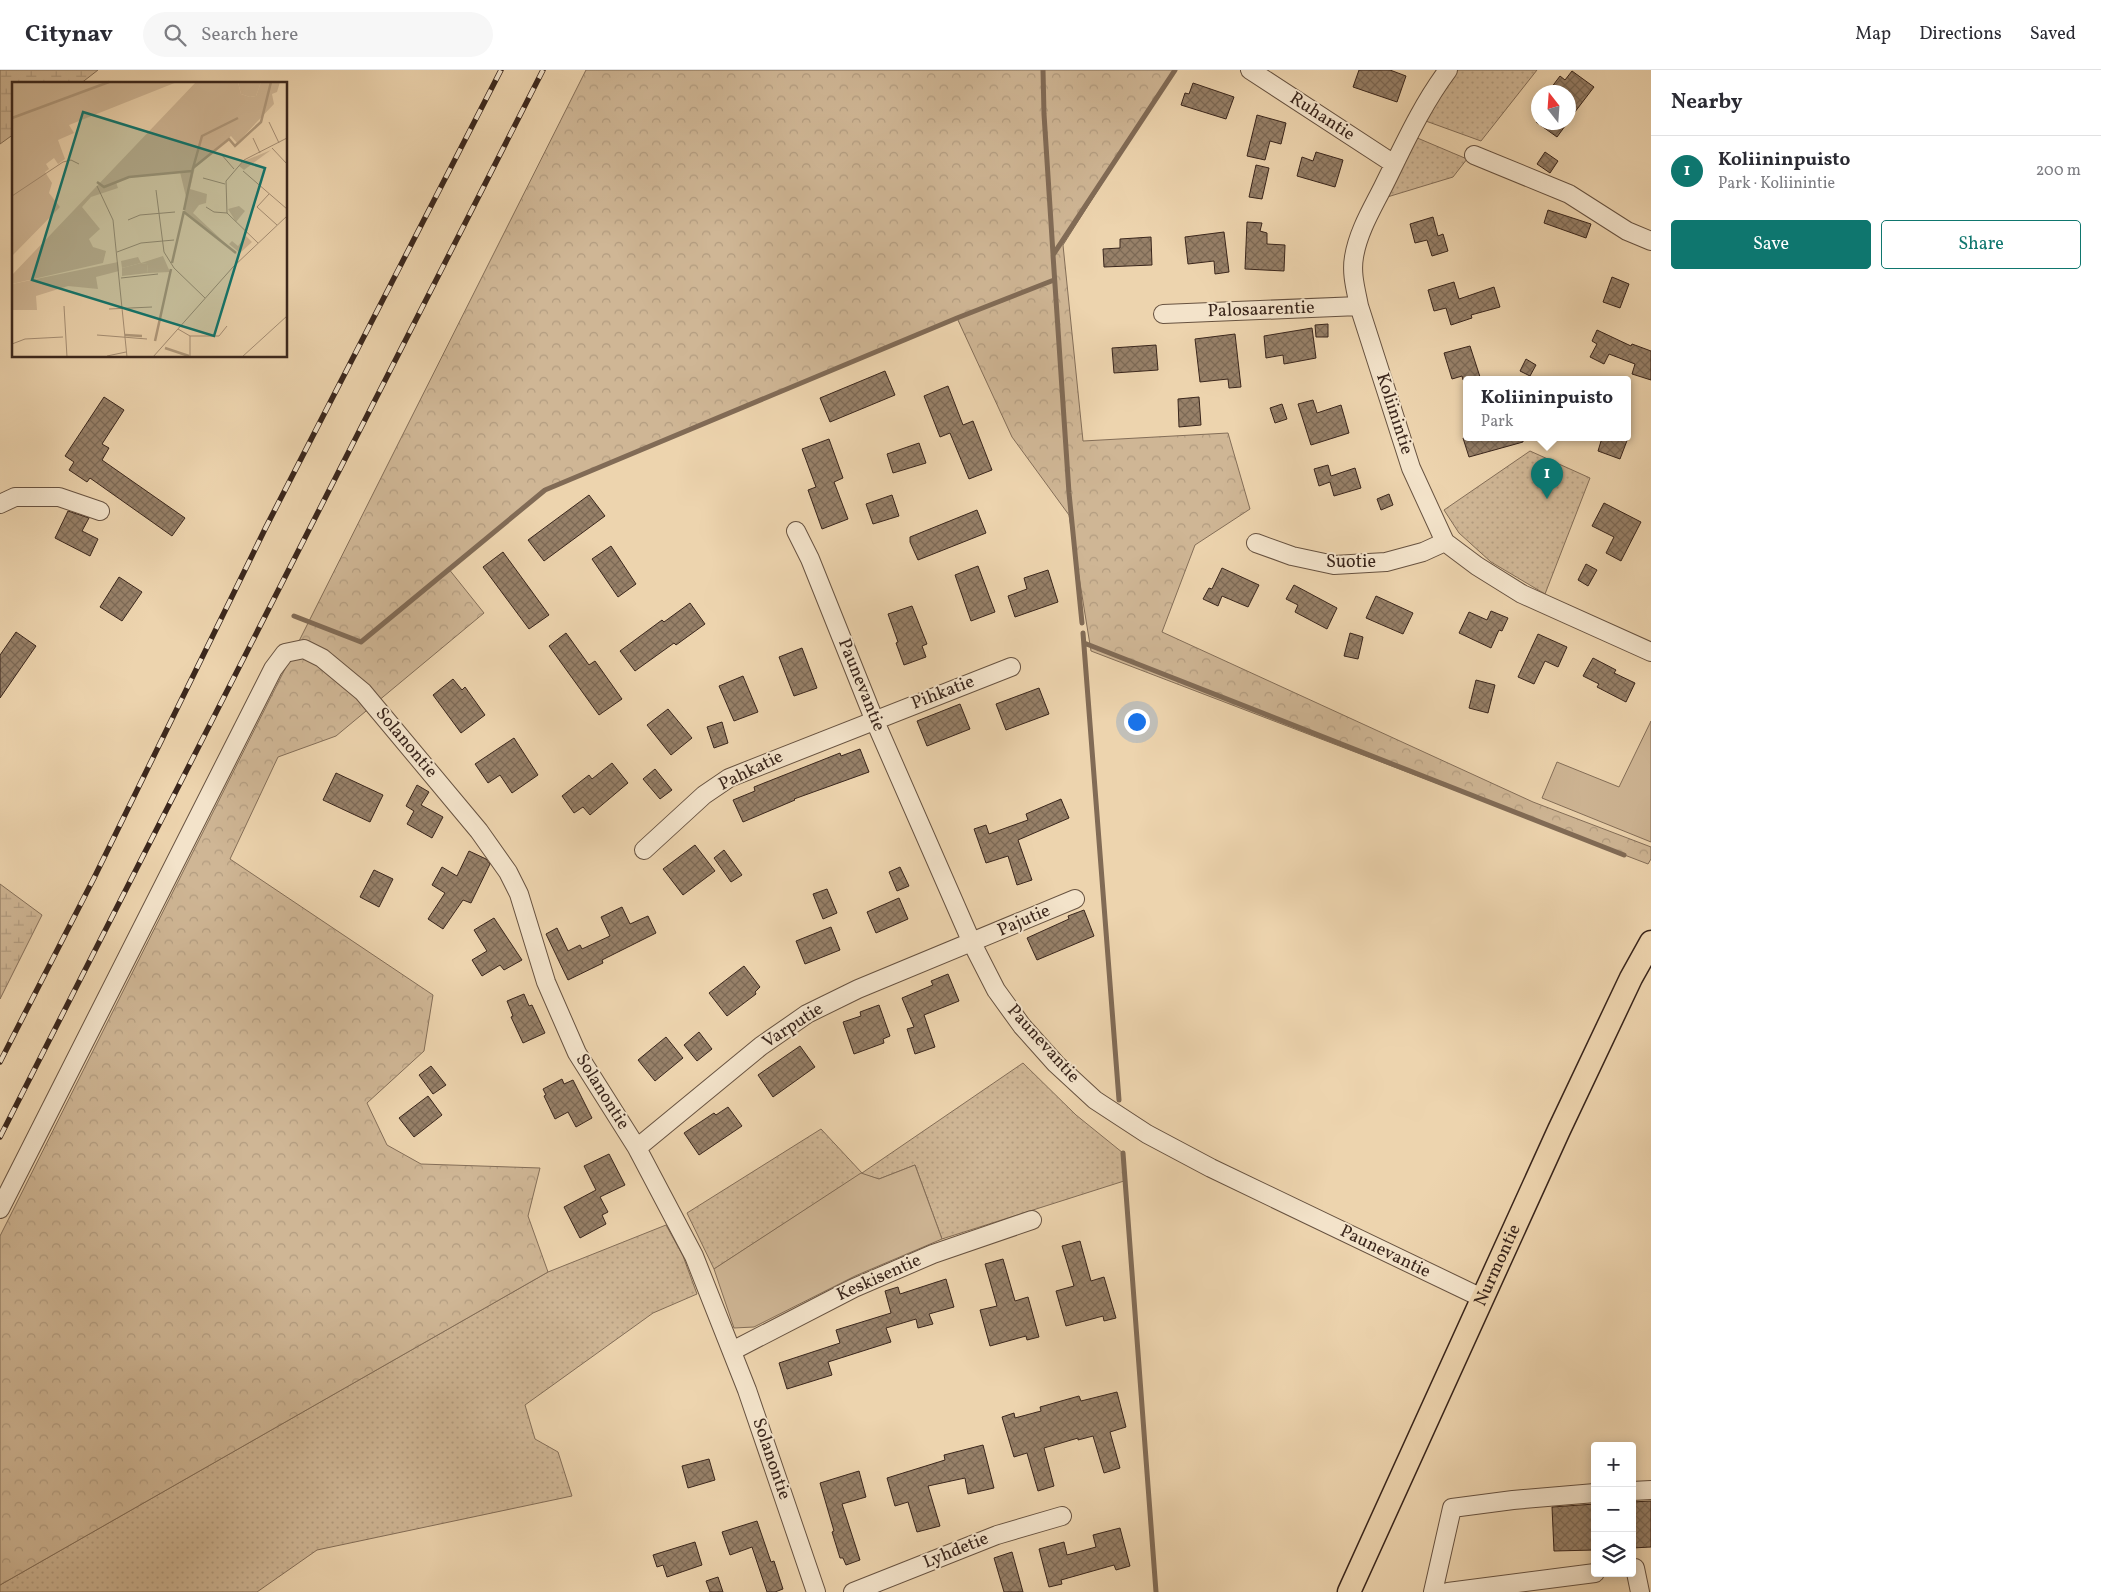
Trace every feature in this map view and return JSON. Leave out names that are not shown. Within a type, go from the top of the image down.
[{"type":"main road","name":"Nurmontie","points":[[1349,1592],[1559,1130],[1631,978],[1651,942]]},
{"type":"street","name":"Ruhantie","points":[[1250,70],[1394,164]]},
{"type":"street","name":"Koliinintie","points":[[1448,70],[1430,94],[1394,164],[1362,230],[1354,258],[1353,280],[1360,306],[1411,468],[1445,542],[1477,566],[1522,594],[1651,652]]},
{"type":"street","points":[[1474,155],[1569,194],[1627,231],[1651,241]]},
{"type":"street","name":"Palosaarentie","points":[[1164,314],[1360,306]]},
{"type":"street","points":[[0,504],[14,497],[59,497],[100,511]]},
{"type":"street","name":"Paunevantie","points":[[796,531],[810,559],[874,720],[972,943],[996,990],[1022,1026],[1056,1064],[1095,1100],[1147,1134],[1211,1168],[1482,1298]]},
{"type":"street","name":"Suotie","points":[[1256,543],[1292,556],[1334,565],[1386,562],[1423,552],[1445,542]]},
{"type":"street","name":"Solanontie","points":[[0,1209],[273,668],[285,653],[304,649],[322,658],[364,692],[479,831],[508,872],[519,894],[546,982],[577,1053],[637,1148],[694,1256],[732,1351],[816,1592]]},
{"type":"street","name":"Pihkatie","points":[[874,720],[1011,667]]},
{"type":"street","name":"Pahkatie","points":[[644,850],[704,795],[729,778],[874,720]]},
{"type":"street","name":"Pajutie","points":[[972,943],[1075,899]]},
{"type":"street","name":"Varputie","points":[[637,1148],[761,1046],[807,1014],[858,989],[972,943]]},
{"type":"street","name":"Keskisentie","points":[[732,1351],[854,1288],[933,1254],[1032,1220]]},
{"type":"street","points":[[1636,1491],[1651,1490]]},
{"type":"street","points":[[1433,1592],[1452,1508],[1513,1500],[1591,1493]]},
{"type":"street","name":"Lyhdetie","points":[[853,1592],[997,1535],[1062,1516]]},
{"type":"street","points":[[1636,1573],[1640,1592]]},
{"type":"street","points":[[1448,1592],[1561,1585],[1591,1574]]},
{"type":"green space","points":[[0,70],[98,70],[83,82],[12,82],[12,135],[0,144]]},
{"type":"green space","points":[[586,70],[1174,70],[1063,245],[1083,441],[1228,433],[1250,509],[1195,545],[1162,632],[1533,802],[1651,847],[1651,859],[1648,864],[1091,651],[1069,515],[1012,437],[957,318],[545,490],[448,568],[484,613],[336,736],[278,757],[230,859],[433,995],[424,1051],[367,1103],[387,1145],[421,1164],[540,1168],[528,1216],[548,1272],[0,1585],[0,1236]]},
{"type":"green space","points":[[1455,70],[1537,70],[1481,141],[1423,120]]},
{"type":"green space","points":[[1415,137],[1467,159],[1453,177],[1384,198]]},
{"type":"green space","points":[[1530,451],[1590,478],[1545,594],[1491,562],[1459,533],[1444,510]]},
{"type":"green space","points":[[1651,721],[1651,842],[1542,798],[1557,762],[1619,787]]},
{"type":"green space","points":[[0,884],[42,915],[0,999]]},
{"type":"green space","points":[[1023,1063],[1076,1115],[1123,1153],[1124,1181],[942,1239],[915,1165],[879,1179],[861,1174],[714,1269],[687,1213],[821,1129],[862,1173]]},
{"type":"green space","points":[[915,1165],[942,1239],[855,1276],[754,1327],[734,1328],[714,1269],[861,1173],[879,1179]]},
{"type":"green space","points":[[666,1225],[683,1256],[697,1294],[653,1313],[525,1405],[535,1439],[558,1452],[572,1496],[317,1550],[257,1592],[0,1592],[0,1585],[548,1272]]},
{"type":"building","points":[[1359,70],[1390,70],[1406,76],[1397,102],[1353,87]]},
{"type":"building","points":[[1572,71],[1594,87],[1576,111],[1576,85],[1553,85],[1560,76],[1565,80]]},
{"type":"building","points":[[1193,83],[1234,97],[1226,119],[1181,105],[1185,93],[1189,94]]},
{"type":"building","points":[[1257,115],[1286,123],[1281,144],[1270,141],[1265,160],[1247,156]]},
{"type":"building","points":[[1547,130],[1562,130],[1557,137]]},
{"type":"building","points":[[1316,152],[1343,160],[1335,187],[1297,176],[1302,157],[1313,161]]},
{"type":"building","points":[[1545,152],[1558,161],[1550,173],[1537,164]]},
{"type":"building","points":[[1256,165],[1269,168],[1262,199],[1249,197]]},
{"type":"building","points":[[1548,210],[1591,224],[1586,238],[1544,223]]},
{"type":"building","points":[[1433,217],[1438,236],[1443,234],[1448,251],[1432,256],[1427,240],[1415,243],[1410,224]]},
{"type":"building","points":[[1247,222],[1262,223],[1260,231],[1267,233],[1267,244],[1285,245],[1284,271],[1245,269]]},
{"type":"building","points":[[1224,232],[1229,272],[1215,274],[1214,261],[1188,264],[1185,237]]},
{"type":"building","points":[[1151,237],[1152,265],[1104,267],[1103,249],[1120,248],[1120,239]]},
{"type":"building","points":[[1612,277],[1629,284],[1620,308],[1603,302]]},
{"type":"building","points":[[1454,282],[1459,299],[1494,287],[1500,307],[1471,315],[1472,318],[1451,325],[1446,308],[1434,311],[1428,290]]},
{"type":"building","points":[[1328,324],[1328,337],[1316,337],[1315,325]]},
{"type":"building","points":[[1312,328],[1316,358],[1284,364],[1283,355],[1266,358],[1264,336]]},
{"type":"building","points":[[1597,330],[1631,346],[1632,344],[1651,351],[1651,380],[1632,374],[1635,364],[1609,354],[1604,364],[1590,357],[1597,344],[1592,341]]},
{"type":"building","points":[[1235,334],[1241,387],[1229,388],[1228,379],[1200,382],[1195,339]]},
{"type":"building","points":[[1156,345],[1158,370],[1114,373],[1112,348]]},
{"type":"building","points":[[1470,346],[1480,376],[1463,376],[1463,380],[1462,376],[1452,379],[1444,353]]},
{"type":"building","points":[[1526,359],[1536,365],[1530,376],[1520,371]]},
{"type":"building","points":[[885,371],[895,395],[830,422],[820,398]]},
{"type":"building","points":[[948,386],[963,425],[973,421],[992,470],[969,479],[950,433],[940,437],[924,396]]},
{"type":"building","points":[[104,397],[124,410],[102,444],[109,448],[102,460],[185,518],[172,536],[90,478],[87,482],[69,470],[74,462],[65,456]]},
{"type":"building","points":[[1199,397],[1201,425],[1179,427],[1178,399]]},
{"type":"building","points":[[1313,400],[1317,413],[1341,405],[1349,433],[1311,445],[1298,404]]},
{"type":"building","points":[[1282,404],[1287,419],[1275,423],[1270,408]]},
{"type":"building","points":[[829,439],[843,478],[834,482],[848,519],[822,529],[808,490],[816,487],[802,449]]},
{"type":"building","points":[[1464,441],[1523,441],[1523,442],[1469,457]]},
{"type":"building","points":[[1601,441],[1627,441],[1620,459],[1598,451]]},
{"type":"building","points":[[919,443],[926,463],[893,473],[887,454]]},
{"type":"building","points":[[1328,465],[1331,476],[1355,468],[1361,488],[1334,496],[1330,482],[1319,486],[1314,469]]},
{"type":"building","points":[[1389,494],[1393,505],[1381,510],[1377,499]]},
{"type":"building","points":[[589,495],[605,516],[544,561],[528,540]]},
{"type":"building","points":[[892,495],[899,516],[873,524],[866,504]]},
{"type":"building","points":[[1604,503],[1641,522],[1621,561],[1606,553],[1614,537],[1592,526]]},
{"type":"building","points":[[977,510],[986,533],[918,560],[910,542],[910,537]]},
{"type":"building","points":[[68,511],[89,518],[82,531],[98,539],[90,556],[55,538]]},
{"type":"building","points":[[611,546],[636,584],[618,597],[592,559]]},
{"type":"building","points":[[503,552],[549,615],[529,629],[483,567]]},
{"type":"building","points":[[1586,564],[1597,570],[1588,586],[1578,580]]},
{"type":"building","points":[[978,566],[995,612],[971,621],[955,575]]},
{"type":"building","points":[[1222,568],[1259,585],[1248,607],[1222,596],[1218,606],[1203,599],[1209,588],[1212,589]]},
{"type":"building","points":[[1048,570],[1058,602],[1015,617],[1008,596],[1027,589],[1024,578]]},
{"type":"building","points":[[119,577],[142,592],[122,621],[100,607]]},
{"type":"building","points":[[1294,585],[1337,608],[1327,629],[1295,612],[1298,605],[1286,599]]},
{"type":"building","points":[[1376,596],[1413,613],[1403,634],[1366,618]]},
{"type":"building","points":[[690,603],[705,624],[676,645],[674,643],[635,671],[620,651],[662,620],[664,622]]},
{"type":"building","points":[[912,606],[927,644],[922,646],[926,657],[904,665],[888,614]]},
{"type":"building","points":[[1491,611],[1508,618],[1502,631],[1499,630],[1491,648],[1459,633],[1469,612],[1487,620]]},
{"type":"building","points":[[16,632],[36,646],[0,698],[0,655]]},
{"type":"building","points":[[566,633],[589,665],[595,661],[622,699],[599,715],[549,646]]},
{"type":"building","points":[[1350,633],[1363,637],[1358,659],[1344,656]]},
{"type":"building","points":[[1538,634],[1567,647],[1558,667],[1545,661],[1534,684],[1518,677]]},
{"type":"building","points":[[802,648],[817,688],[794,696],[779,657]]},
{"type":"building","points":[[1593,658],[1616,670],[1614,673],[1635,683],[1626,702],[1597,687],[1599,684],[1583,676]]},
{"type":"building","points":[[743,676],[758,712],[734,721],[719,686]]},
{"type":"building","points":[[453,679],[462,690],[465,687],[485,715],[461,733],[433,695]]},
{"type":"building","points":[[1476,680],[1495,685],[1488,713],[1469,708]]},
{"type":"building","points":[[1039,688],[1049,714],[1006,730],[996,704]]},
{"type":"building","points":[[960,704],[970,729],[927,746],[917,721]]},
{"type":"building","points":[[668,709],[692,738],[671,755],[647,725]]},
{"type":"building","points":[[722,722],[728,743],[714,748],[707,727]]},
{"type":"building","points":[[514,738],[538,775],[512,793],[500,775],[488,783],[475,764]]},
{"type":"building","points":[[860,749],[869,772],[794,799],[743,822],[733,800],[755,791],[754,787],[840,753],[841,756]]},
{"type":"building","points":[[612,763],[628,783],[590,815],[583,807],[574,813],[562,796],[589,775],[592,779]]},
{"type":"building","points":[[655,769],[672,790],[660,799],[643,779]]},
{"type":"building","points":[[336,773],[383,795],[370,822],[323,800]]},
{"type":"building","points":[[417,785],[429,792],[421,805],[443,817],[432,838],[407,824],[414,811],[406,806]]},
{"type":"building","points":[[1061,799],[1069,818],[1018,840],[1032,880],[1017,885],[1008,856],[986,863],[974,829],[986,825],[989,834],[1028,820],[1026,814]]},
{"type":"building","points":[[695,845],[715,871],[683,895],[663,869]]},
{"type":"building","points":[[724,850],[742,875],[731,882],[714,858]]},
{"type":"building","points":[[469,851],[486,859],[490,864],[471,903],[463,900],[443,929],[428,919],[445,893],[432,885],[442,867],[457,876]]},
{"type":"building","points":[[900,867],[909,886],[897,891],[889,872]]},
{"type":"building","points":[[374,870],[393,879],[379,907],[360,897]]},
{"type":"building","points":[[827,889],[837,913],[823,919],[813,894]]},
{"type":"building","points":[[899,898],[908,919],[876,933],[867,912]]},
{"type":"building","points":[[622,907],[630,924],[648,916],[656,933],[602,960],[603,963],[568,980],[546,934],[557,928],[568,951],[580,945],[582,949],[610,936],[601,917]]},
{"type":"building","points":[[1084,910],[1094,936],[1037,960],[1027,938],[1069,919],[1068,916]]},
{"type":"building","points":[[494,918],[522,960],[504,970],[500,965],[482,976],[472,960],[487,951],[474,930]]},
{"type":"building","points":[[831,927],[840,950],[805,964],[796,941]]},
{"type":"building","points":[[744,966],[760,987],[755,992],[756,994],[727,1016],[709,993]]},
{"type":"building","points":[[948,974],[959,1001],[924,1015],[935,1047],[915,1054],[907,1029],[914,1027],[902,998],[933,985],[931,981]]},
{"type":"building","points":[[524,994],[529,1006],[532,1005],[545,1033],[523,1043],[511,1017],[513,1016],[507,1001]]},
{"type":"building","points":[[879,1005],[890,1036],[883,1039],[884,1043],[854,1054],[843,1022],[861,1016],[860,1012]]},
{"type":"building","points":[[699,1032],[712,1049],[697,1061],[684,1045]]},
{"type":"building","points":[[666,1037],[683,1058],[655,1081],[638,1060]]},
{"type":"building","points":[[800,1046],[815,1067],[773,1097],[758,1075]]},
{"type":"building","points":[[431,1066],[446,1085],[433,1094],[419,1075]]},
{"type":"building","points":[[562,1079],[564,1084],[573,1080],[592,1118],[576,1127],[568,1112],[555,1119],[544,1096],[546,1095],[543,1089]]},
{"type":"building","points":[[428,1096],[442,1115],[414,1137],[399,1118]]},
{"type":"building","points":[[728,1107],[742,1126],[699,1155],[684,1133],[714,1113],[716,1115]]},
{"type":"building","points":[[609,1154],[625,1185],[600,1197],[608,1212],[602,1215],[606,1224],[580,1238],[564,1207],[596,1190],[584,1166]]},
{"type":"building","points":[[1080,1241],[1091,1281],[1104,1277],[1116,1318],[1104,1321],[1103,1316],[1066,1326],[1056,1291],[1074,1286],[1062,1246]]},
{"type":"building","points":[[1003,1259],[1015,1301],[1028,1297],[1039,1337],[1027,1340],[1026,1336],[990,1346],[980,1310],[997,1306],[985,1264]]},
{"type":"building","points":[[946,1279],[954,1307],[929,1314],[933,1324],[918,1328],[916,1319],[886,1328],[891,1342],[828,1362],[832,1375],[787,1389],[779,1363],[840,1343],[836,1330],[891,1313],[885,1291],[898,1287],[900,1294]]},
{"type":"building","points":[[1117,1392],[1126,1427],[1110,1432],[1120,1468],[1104,1473],[1093,1436],[1078,1440],[1078,1438],[1044,1448],[1054,1486],[1038,1491],[1027,1453],[1014,1457],[1002,1417],[1014,1413],[1015,1418],[1041,1411],[1040,1407],[1079,1396],[1081,1401]]},
{"type":"building","points":[[983,1445],[994,1488],[968,1494],[965,1478],[928,1486],[940,1526],[917,1532],[908,1502],[895,1506],[887,1478],[945,1460],[944,1455]]},
{"type":"building","points":[[709,1459],[715,1480],[688,1488],[682,1466]]},
{"type":"building","points":[[859,1471],[866,1497],[842,1504],[860,1560],[846,1565],[843,1558],[840,1558],[820,1483]]},
{"type":"building","points":[[1651,1501],[1651,1547],[1636,1548],[1636,1502]]},
{"type":"building","points":[[1591,1504],[1591,1550],[1554,1551],[1552,1507]]},
{"type":"building","points":[[757,1521],[771,1562],[774,1561],[783,1589],[775,1592],[767,1592],[752,1547],[730,1555],[722,1532]]},
{"type":"building","points":[[1120,1528],[1130,1566],[1116,1570],[1114,1565],[1061,1580],[1062,1584],[1049,1587],[1039,1549],[1064,1542],[1067,1555],[1096,1547],[1093,1535]]},
{"type":"building","points":[[695,1542],[702,1565],[667,1577],[663,1565],[657,1567],[653,1555]]},
{"type":"building","points":[[1012,1552],[1023,1592],[1004,1592],[994,1558]]},
{"type":"building","points":[[718,1577],[723,1592],[710,1592],[706,1581]]},
{"type":"waterway","points":[[1043,70],[1053,254]]},
{"type":"waterway","points":[[1082,623],[1069,493],[1053,255],[1175,70]]},
{"type":"waterway","points":[[294,616],[361,642],[545,490],[957,318],[1054,280]]},
{"type":"waterway","points":[[1083,633],[1119,1100]]},
{"type":"waterway","points":[[1084,643],[1624,855]]},
{"type":"waterway","points":[[1123,1153],[1156,1592]]},
{"type":"railway","points":[[0,1062],[94,878],[266,527],[501,70]]},
{"type":"railway","points":[[0,1137],[543,70]]},
{"type":"place","name":"Koliininpuisto","points":[[1547,499]]}]
